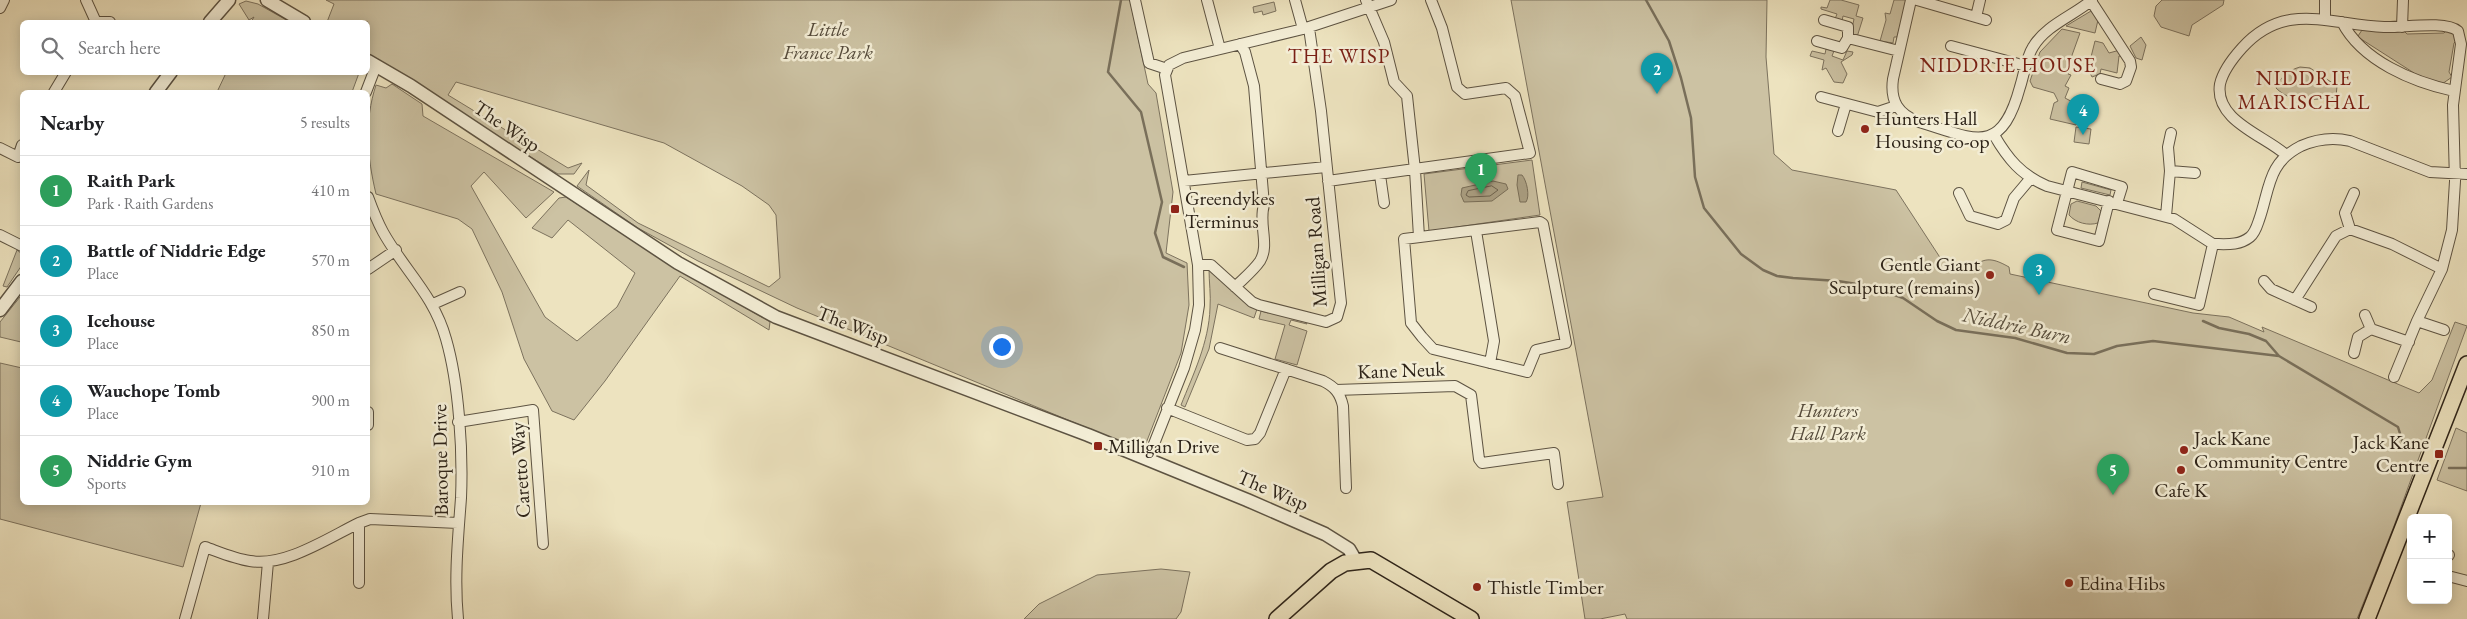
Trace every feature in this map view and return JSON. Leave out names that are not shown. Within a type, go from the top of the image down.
[{"type":"main road","points":[[2366,619],[2466,369]]},
{"type":"main road","points":[[1277,619],[1331,571],[1356,561],[1371,560],[1471,619]]},
{"type":"street","points":[[0,8],[4,0]]},
{"type":"street","points":[[86,0],[95,20]]},
{"type":"street","points":[[212,20],[229,0]]},
{"type":"street","points":[[267,0],[301,20]]},
{"type":"street","points":[[1135,0],[1149,63],[1167,69]]},
{"type":"street","points":[[1207,0],[1220,49]]},
{"type":"street","name":"Milligan Road","points":[[1198,265],[1211,265],[1252,302],[1259,305],[1320,322],[1337,317],[1341,302],[1321,111],[1306,28],[1295,0]]},
{"type":"street","points":[[1148,459],[1184,368],[1200,305],[1198,265],[1165,75],[1167,69],[1173,62],[1306,28],[1367,4],[1391,0]]},
{"type":"street","points":[[1328,182],[1530,153],[1512,90],[1506,88],[1465,94],[1457,87],[1442,28],[1432,0]]},
{"type":"street","points":[[1911,0],[1892,90],[1896,106],[1910,119],[1977,138],[1994,135],[2008,122],[2015,106],[2032,48],[2042,36],[2092,1],[2130,61],[2131,67],[2126,81],[2120,84],[2101,79]]},
{"type":"street","points":[[1917,0],[1981,18],[1980,0]]},
{"type":"street","points":[[2325,0],[2325,18]]},
{"type":"street","points":[[2402,27],[2403,0]]},
{"type":"street","points":[[1367,4],[1384,42],[1394,82],[1407,96],[1416,170],[1419,237]]},
{"type":"street","points":[[2286,155],[2273,144],[2252,134],[2233,116],[2222,100],[2220,84],[2230,64],[2250,39],[2258,33],[2284,20],[2325,18],[2375,27],[2448,26],[2458,32],[2461,44],[2454,91],[2455,175],[2452,230],[2442,268],[2417,321],[2394,378]]},
{"type":"street","points":[[1817,41],[1842,48],[1848,38],[1848,26],[1824,20]]},
{"type":"street","points":[[2342,22],[2360,44],[2392,70],[2414,81],[2454,91]]},
{"type":"street","points":[[1848,38],[1899,52]]},
{"type":"street","points":[[1235,287],[1260,261],[1264,251],[1261,174],[1254,86],[1245,52],[1240,44]]},
{"type":"street","points":[[1951,46],[2026,66]]},
{"type":"street","name":"The Wisp","points":[[372,63],[405,82],[678,262],[776,318],[1148,459],[1325,534],[1349,549],[1356,561]]},
{"type":"street","points":[[55,90],[64,75]]},
{"type":"street","points":[[157,90],[168,75]]},
{"type":"street","points":[[366,90],[370,75]]},
{"type":"street","points":[[1821,97],[1882,113],[1896,106]]},
{"type":"street","points":[[1838,131],[1846,104]]},
{"type":"street","points":[[2166,216],[2170,171],[2168,147],[2171,133]]},
{"type":"street","points":[[1994,135],[2018,169],[2030,179],[2067,191],[2166,216],[2187,225],[2213,244],[2238,243],[2250,236],[2256,228],[2273,173],[2286,155],[2316,140],[2340,139],[2361,144],[2430,172],[2455,175],[2467,174]]},
{"type":"street","points":[[0,148],[18,157],[20,151]]},
{"type":"street","points":[[1185,187],[1261,174],[1326,167]]},
{"type":"street","points":[[2170,171],[2195,173]]},
{"type":"street","points":[[2072,172],[2122,187],[2113,202],[2099,242],[2057,230],[2072,172]]},
{"type":"street","points":[[1380,175],[1384,204]]},
{"type":"street","points":[[1960,192],[1970,216],[1998,224],[2006,220],[2014,198],[2030,179]]},
{"type":"street","points":[[2350,229],[2345,213],[2354,193]]},
{"type":"street","name":"Baroque Drive","points":[[370,202],[383,232],[433,304],[446,339],[456,393],[461,461],[456,555],[458,619]]},
{"type":"street","points":[[1540,222],[1543,224],[1566,343],[1536,350],[1527,372],[1433,349],[1411,323],[1404,238],[1476,231],[1540,222]]},
{"type":"street","points":[[2295,300],[2336,236],[2350,229],[2392,244],[2442,268]]},
{"type":"street","points":[[1476,231],[1494,341],[1490,363]]},
{"type":"street","points":[[0,236],[20,245]]},
{"type":"street","points":[[2154,294],[2199,306],[2213,244]]},
{"type":"street","points":[[370,268],[396,250]]},
{"type":"street","points":[[2264,281],[2271,288],[2311,307]]},
{"type":"street","points":[[0,310],[20,283]]},
{"type":"street","points":[[433,304],[460,292]]},
{"type":"street","points":[[2365,315],[2371,329],[2409,342]]},
{"type":"street","points":[[2417,321],[2444,330]]},
{"type":"street","points":[[2354,353],[2358,337],[2371,329]]},
{"type":"street","points":[[1220,348],[1323,381],[1340,394],[1346,488]]},
{"type":"street","points":[[1167,408],[1247,440],[1255,439],[1260,433],[1286,369]]},
{"type":"street","name":"Kane Neuk","points":[[1336,390],[1433,385],[1455,386],[1465,390],[1470,395],[1479,458],[1482,463],[1554,452],[1558,484]]},
{"type":"street","name":"Caretto Way","points":[[458,422],[533,410],[544,544]]},
{"type":"street","points":[[185,619],[205,547],[249,561],[268,562],[287,557],[359,523],[370,520],[458,523]]},
{"type":"street","points":[[359,523],[359,583]]},
{"type":"street","points":[[264,619],[268,562]]},
{"type":"street","points":[[2452,577],[2467,581]]},
{"type":"green space","name":"Little France Park","points":[[326,0],[1130,0],[1148,84],[1156,93],[1173,192],[1166,253],[1187,263],[1189,305],[1181,353],[1143,451],[797,308],[698,261],[638,228],[577,186],[589,170],[586,185],[638,223],[769,287],[780,278],[776,215],[769,205],[742,186],[664,143],[456,82],[448,95],[568,168],[582,163],[574,174],[558,174],[370,56],[370,20],[328,20],[334,4]]},
{"type":"green space","name":"Hunters Hall Park","points":[[1511,0],[1767,0],[1766,57],[1774,154],[1792,170],[1896,190],[1941,259],[1977,267],[1977,264],[1985,260],[1993,260],[2009,267],[2010,274],[2193,313],[2229,317],[2264,332],[2262,327],[2419,393],[2432,380],[2455,322],[2467,326],[2394,526],[2357,619],[1627,619],[1625,614],[1600,619],[1585,619],[1567,502],[1603,497]]},
{"type":"green space","points":[[1830,0],[1841,0],[1859,5],[1856,16],[1863,18],[1857,37],[1851,33],[1854,19],[1843,16],[1842,21],[1835,19],[1837,14],[1821,9],[1821,7],[1827,8]]},
{"type":"green space","points":[[1894,0],[1907,0],[1897,37],[1894,37],[1893,43],[1880,41],[1886,20],[1885,13],[1890,14]]},
{"type":"green space","points":[[2162,0],[2224,0],[2223,5],[2192,25],[2189,36],[2161,27],[2154,16],[2156,6]]},
{"type":"green space","points":[[246,1],[258,4],[286,20],[252,20],[254,17],[249,20],[239,4]]},
{"type":"green space","points":[[1274,2],[1276,11],[1263,15],[1262,11],[1254,13],[1253,7]]},
{"type":"green space","points":[[2091,11],[2098,20],[2095,33],[2066,26]]},
{"type":"green space","points":[[2062,29],[2080,33],[2071,58],[2073,58],[2068,74],[2071,75],[2065,86],[2069,88],[2065,98],[2082,107],[2076,125],[2050,119],[2054,103],[2058,101],[2054,93],[2033,87],[2030,81],[2040,52]]},
{"type":"green space","points":[[2362,30],[2404,31],[2407,34],[2444,33],[2447,30],[2455,34],[2457,40],[2454,43],[2449,72],[2452,77],[2442,84],[2416,78],[2414,73],[2361,39],[2358,36]]},
{"type":"green space","points":[[2141,37],[2146,45],[2142,60],[2136,58],[2130,46]]},
{"type":"green space","points":[[2095,41],[2103,43],[2109,53],[2120,50],[2124,57],[2119,56],[2117,73],[2101,69],[2100,74],[2092,77],[2088,69]]},
{"type":"green space","points":[[1826,49],[1834,51],[1832,56],[1843,60],[1847,51],[1853,52],[1852,55],[1841,62],[1847,74],[1843,83],[1834,82],[1826,68],[1822,70],[1824,60],[1810,56],[1812,51],[1825,54]]},
{"type":"green space","points":[[2300,67],[2310,68],[2337,86],[2336,97],[2312,100],[2297,99],[2289,97],[2276,88],[2285,75]]},
{"type":"green space","points":[[225,75],[358,75],[353,90],[218,90]]},
{"type":"green space","points":[[392,84],[422,104],[423,116],[554,192],[526,218],[484,172],[471,186],[545,317],[577,341],[617,307],[635,273],[568,220],[552,238],[532,228],[559,198],[566,197],[674,266],[770,322],[769,330],[680,276],[605,381],[574,420],[552,411],[524,359],[502,292],[472,229],[458,219],[376,194],[370,160],[370,112],[376,85],[386,88]]},
{"type":"green space","points":[[2076,127],[2091,129],[2089,144],[2074,142]]},
{"type":"green space","points":[[1532,160],[1540,215],[1429,231],[1424,174]]},
{"type":"green space","points":[[2082,182],[2111,190],[2110,195],[2081,188]]},
{"type":"green space","points":[[2077,201],[2096,206],[2101,211],[2098,223],[2082,223],[2069,215],[2071,204]]},
{"type":"green space","points":[[17,250],[20,252],[20,268],[7,287],[3,286]]},
{"type":"green space","points":[[1209,269],[1257,309],[1254,318],[1218,304],[1209,349],[1185,407],[1181,405],[1200,358],[1207,333],[1210,298]]},
{"type":"green space","points":[[20,297],[20,342],[0,337],[0,322]]},
{"type":"green space","points":[[1273,310],[1305,320],[1307,324],[1291,320],[1289,325],[1307,331],[1297,365],[1275,359],[1285,325],[1259,319],[1261,311],[1268,313]]},
{"type":"green space","points":[[0,363],[20,368],[20,505],[200,505],[183,567],[0,519]]},
{"type":"green space","points":[[2456,428],[2467,433],[2467,491],[2437,480]]},
{"type":"green space","points":[[1161,569],[1190,572],[1181,612],[1176,619],[1024,619],[1039,604],[1097,575]]},
{"type":"water","points":[[1518,175],[1522,175],[1527,185],[1528,196],[1526,202],[1520,202],[1517,185]]},
{"type":"water","points":[[1493,181],[1506,184],[1508,189],[1492,201],[1464,202],[1461,195],[1462,188]]},
{"type":"waterway","points":[[1121,0],[1108,72],[1141,112],[1162,202],[1155,233],[1163,257],[1184,267]]},
{"type":"waterway","name":"Niddrie Burn","points":[[1646,0],[1669,41],[1681,78],[1691,118],[1695,177],[1704,208],[1741,254],[1763,270],[1777,276],[1838,281],[1869,286],[1903,298],[1937,321],[1956,330],[2015,338],[2067,353],[2094,354],[2117,346],[2153,341],[2279,356]]},
{"type":"waterway","name":"Niddrie Burn","points":[[2203,321],[2219,328],[2249,334],[2266,341],[2279,356],[2398,427],[2405,450]]},
{"type":"waterway","name":"Niddrie Burn","points":[[2449,468],[2467,468]]},
{"type":"place","name":"Battle of Niddrie Edge","points":[[1657,94]]},
{"type":"place","name":"Hunters Hall Housing co-op","points":[[1865,129]]},
{"type":"place","name":"Wauchope Tomb","points":[[2083,135]]},
{"type":"place","name":"Raith Park","points":[[1481,194]]},
{"type":"place","name":"Greendykes Terminus","points":[[1175,209]]},
{"type":"place","name":"Gentle Giant Sculpture (remains)","points":[[1990,275]]},
{"type":"place","name":"Icehouse","points":[[2039,295]]},
{"type":"place","name":"Milligan Drive","points":[[1098,446]]},
{"type":"place","name":"Jack Kane Community Centre","points":[[2184,450]]},
{"type":"place","name":"Jack Kane Centre","points":[[2439,454]]},
{"type":"place","name":"Cafe K","points":[[2181,470]]},
{"type":"place","name":"Niddrie Gym","points":[[2113,495]]},
{"type":"place","name":"Edina Hibs","points":[[2069,583]]},
{"type":"place","name":"Thistle Timber","points":[[1477,587]]},
{"type":"district","name":"THE WISP","points":[[1339,55]]},
{"type":"district","name":"NIDDRIE HOUSE","points":[[2008,64]]},
{"type":"district","name":"NIDDRIE MARISCHAL","points":[[2304,89]]}]
